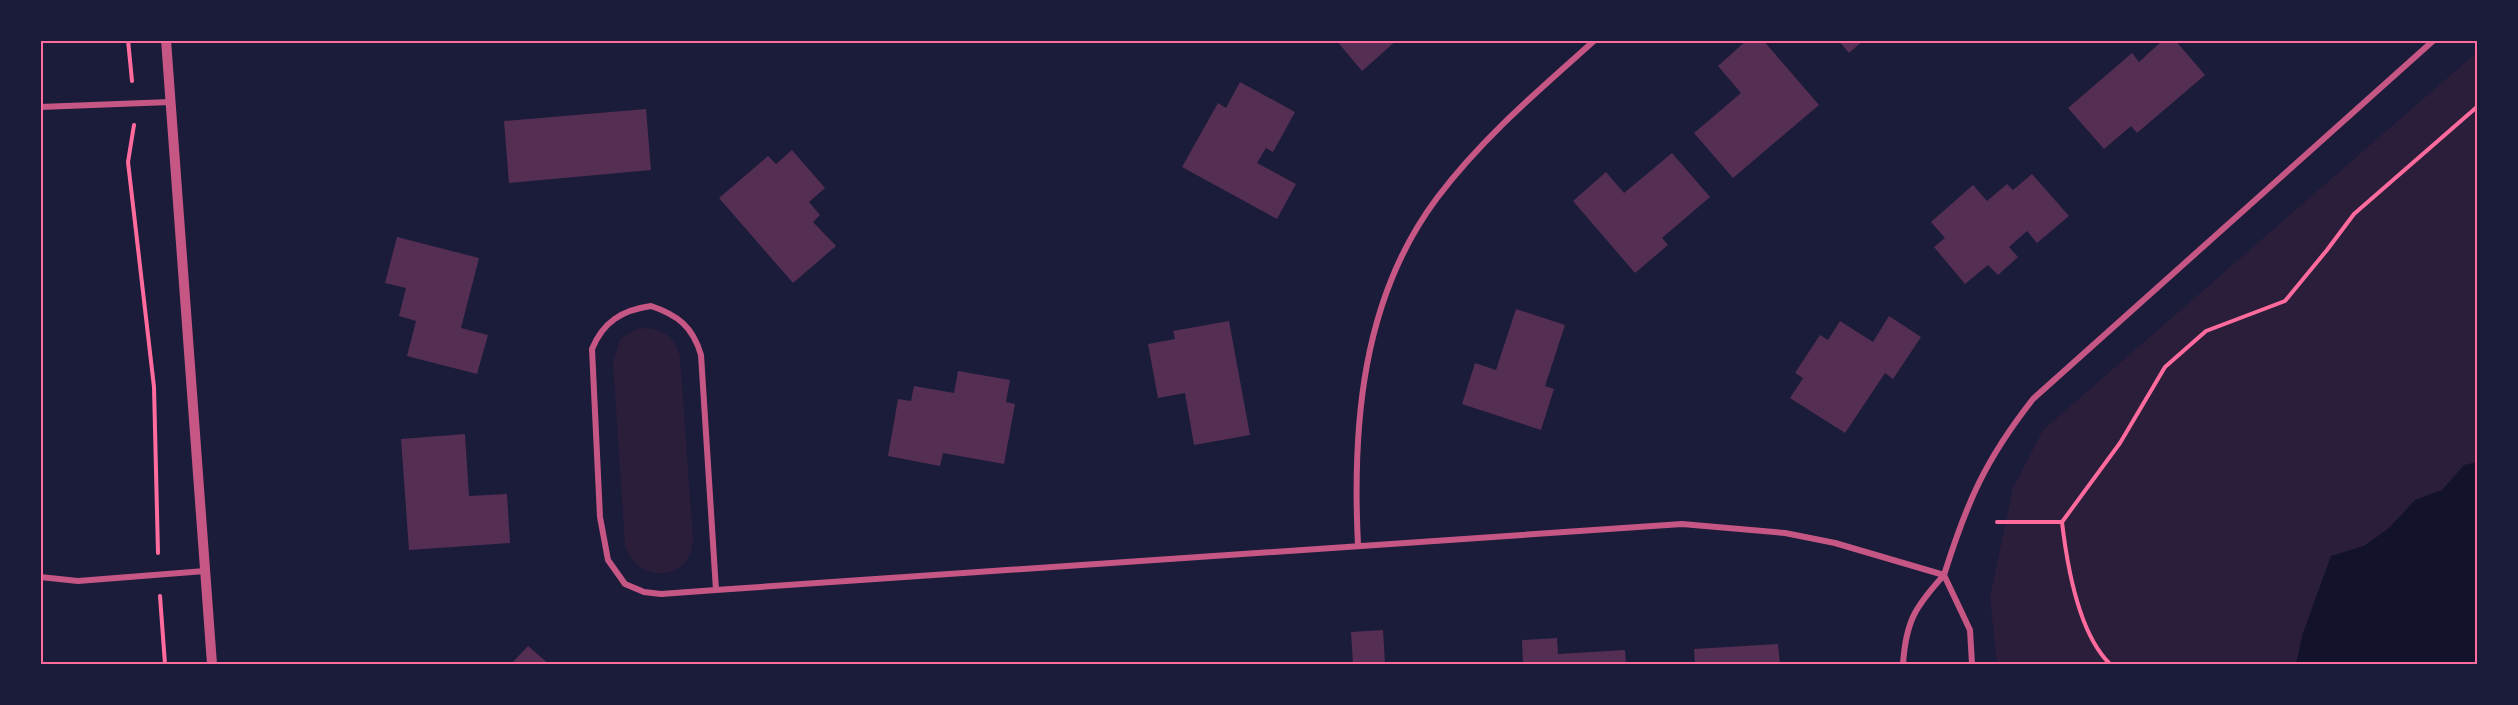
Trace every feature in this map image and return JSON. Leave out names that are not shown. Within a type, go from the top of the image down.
[{"type":"street","points":[[166,40],[212,664]]},
{"type":"street","points":[[1358,545],[1356,450],[1360,395],[1370,346],[1386,295],[1407,247],[1436,199],[1468,160],[1595,40]]},
{"type":"street","points":[[1903,664],[1905,637],[1918,603],[1944,575],[1975,486],[1992,454],[2034,399],[2434,40]]},
{"type":"street","points":[[40,107],[171,102]]},
{"type":"street","points":[[716,590],[701,355],[698,342],[686,324],[666,311],[651,306],[624,312],[603,329],[592,349],[600,517],[608,560],[625,584],[644,592],[661,594],[1624,526],[1726,526],[1785,533],[1835,543],[1944,575],[1970,630],[1972,664]]},
{"type":"street","points":[[40,577],[78,581],[205,570]]},
{"type":"path","points":[[128,40],[132,85]]},
{"type":"path","points":[[2110,664],[2089,634],[2065,549],[2061,522],[2120,443],[2165,367],[2206,331],[2285,301],[2354,214],[2478,106]]},
{"type":"path","points":[[134,124],[128,162],[154,387],[157,531]]},
{"type":"path","points":[[1997,522],[2061,522]]},
{"type":"path","points":[[161,612],[165,664]]},
{"type":"shaded area","points":[[2477,52],[2477,664],[1997,664],[1990,598],[2013,488],[2043,430]]},
{"type":"shaded area","points":[[647,328],[669,336],[676,345],[680,357],[693,540],[690,554],[683,564],[674,571],[663,573],[651,572],[640,567],[631,558],[625,545],[613,362],[620,339],[637,329]]},
{"type":"shaded area","points":[[2477,462],[2477,664],[2296,664],[2303,633],[2331,556],[2364,546],[2389,528],[2415,500],[2442,490],[2464,465]]},
{"type":"building","points":[[1336,40],[1397,40],[1362,71]]},
{"type":"building","points":[[1747,40],[1763,40],[1819,105],[1733,178],[1694,133],[1741,93],[1718,66]]},
{"type":"building","points":[[1838,40],[1864,40],[1849,53]]},
{"type":"building","points":[[2163,40],[2175,40],[2205,75],[2137,133],[2131,126],[2104,149],[2068,108],[2132,53],[2139,62]]},
{"type":"building","points":[[1240,82],[1295,112],[1273,152],[1266,148],[1257,163],[1296,184],[1277,219],[1182,167],[1218,103],[1226,108]]},
{"type":"building","points":[[646,109],[651,170],[509,183],[504,121]]},
{"type":"building","points":[[792,150],[825,188],[809,202],[820,215],[813,222],[836,246],[793,283],[719,198],[768,156],[776,164]]},
{"type":"building","points":[[1672,153],[1710,197],[1662,238],[1668,245],[1635,273],[1573,201],[1606,172],[1624,193]]},
{"type":"building","points":[[2032,174],[2069,216],[2037,243],[2027,231],[2009,247],[2018,257],[1998,275],[1988,265],[1965,284],[1934,247],[1945,238],[1931,222],[1973,185],[1987,201],[2007,184],[2013,190]]},
{"type":"building","points":[[397,237],[479,258],[461,328],[488,335],[477,374],[407,356],[416,321],[399,316],[406,288],[385,283]]},
{"type":"building","points":[[1516,309],[1565,325],[1545,386],[1554,389],[1541,430],[1462,404],[1475,363],[1496,370]]},
{"type":"building","points":[[1889,316],[1921,337],[1893,379],[1885,373],[1845,433],[1790,398],[1803,378],[1795,373],[1820,335],[1828,340],[1840,321],[1873,342]]},
{"type":"building","points":[[1229,321],[1250,435],[1194,445],[1185,393],[1158,398],[1148,344],[1175,339],[1173,331]]},
{"type":"building","points":[[958,371],[1010,380],[1006,402],[1015,404],[1004,464],[943,453],[940,466],[888,456],[898,399],[911,401],[914,386],[954,393]]},
{"type":"building","points":[[465,434],[469,496],[507,494],[510,543],[409,550],[401,439]]},
{"type":"building","points":[[1383,630],[1385,664],[1353,664],[1351,632]]},
{"type":"building","points":[[1557,638],[1558,654],[1625,650],[1626,664],[1523,664],[1522,640]]},
{"type":"building","points":[[1778,644],[1780,664],[1695,664],[1694,649]]},
{"type":"building","points":[[528,646],[549,664],[511,664]]}]
